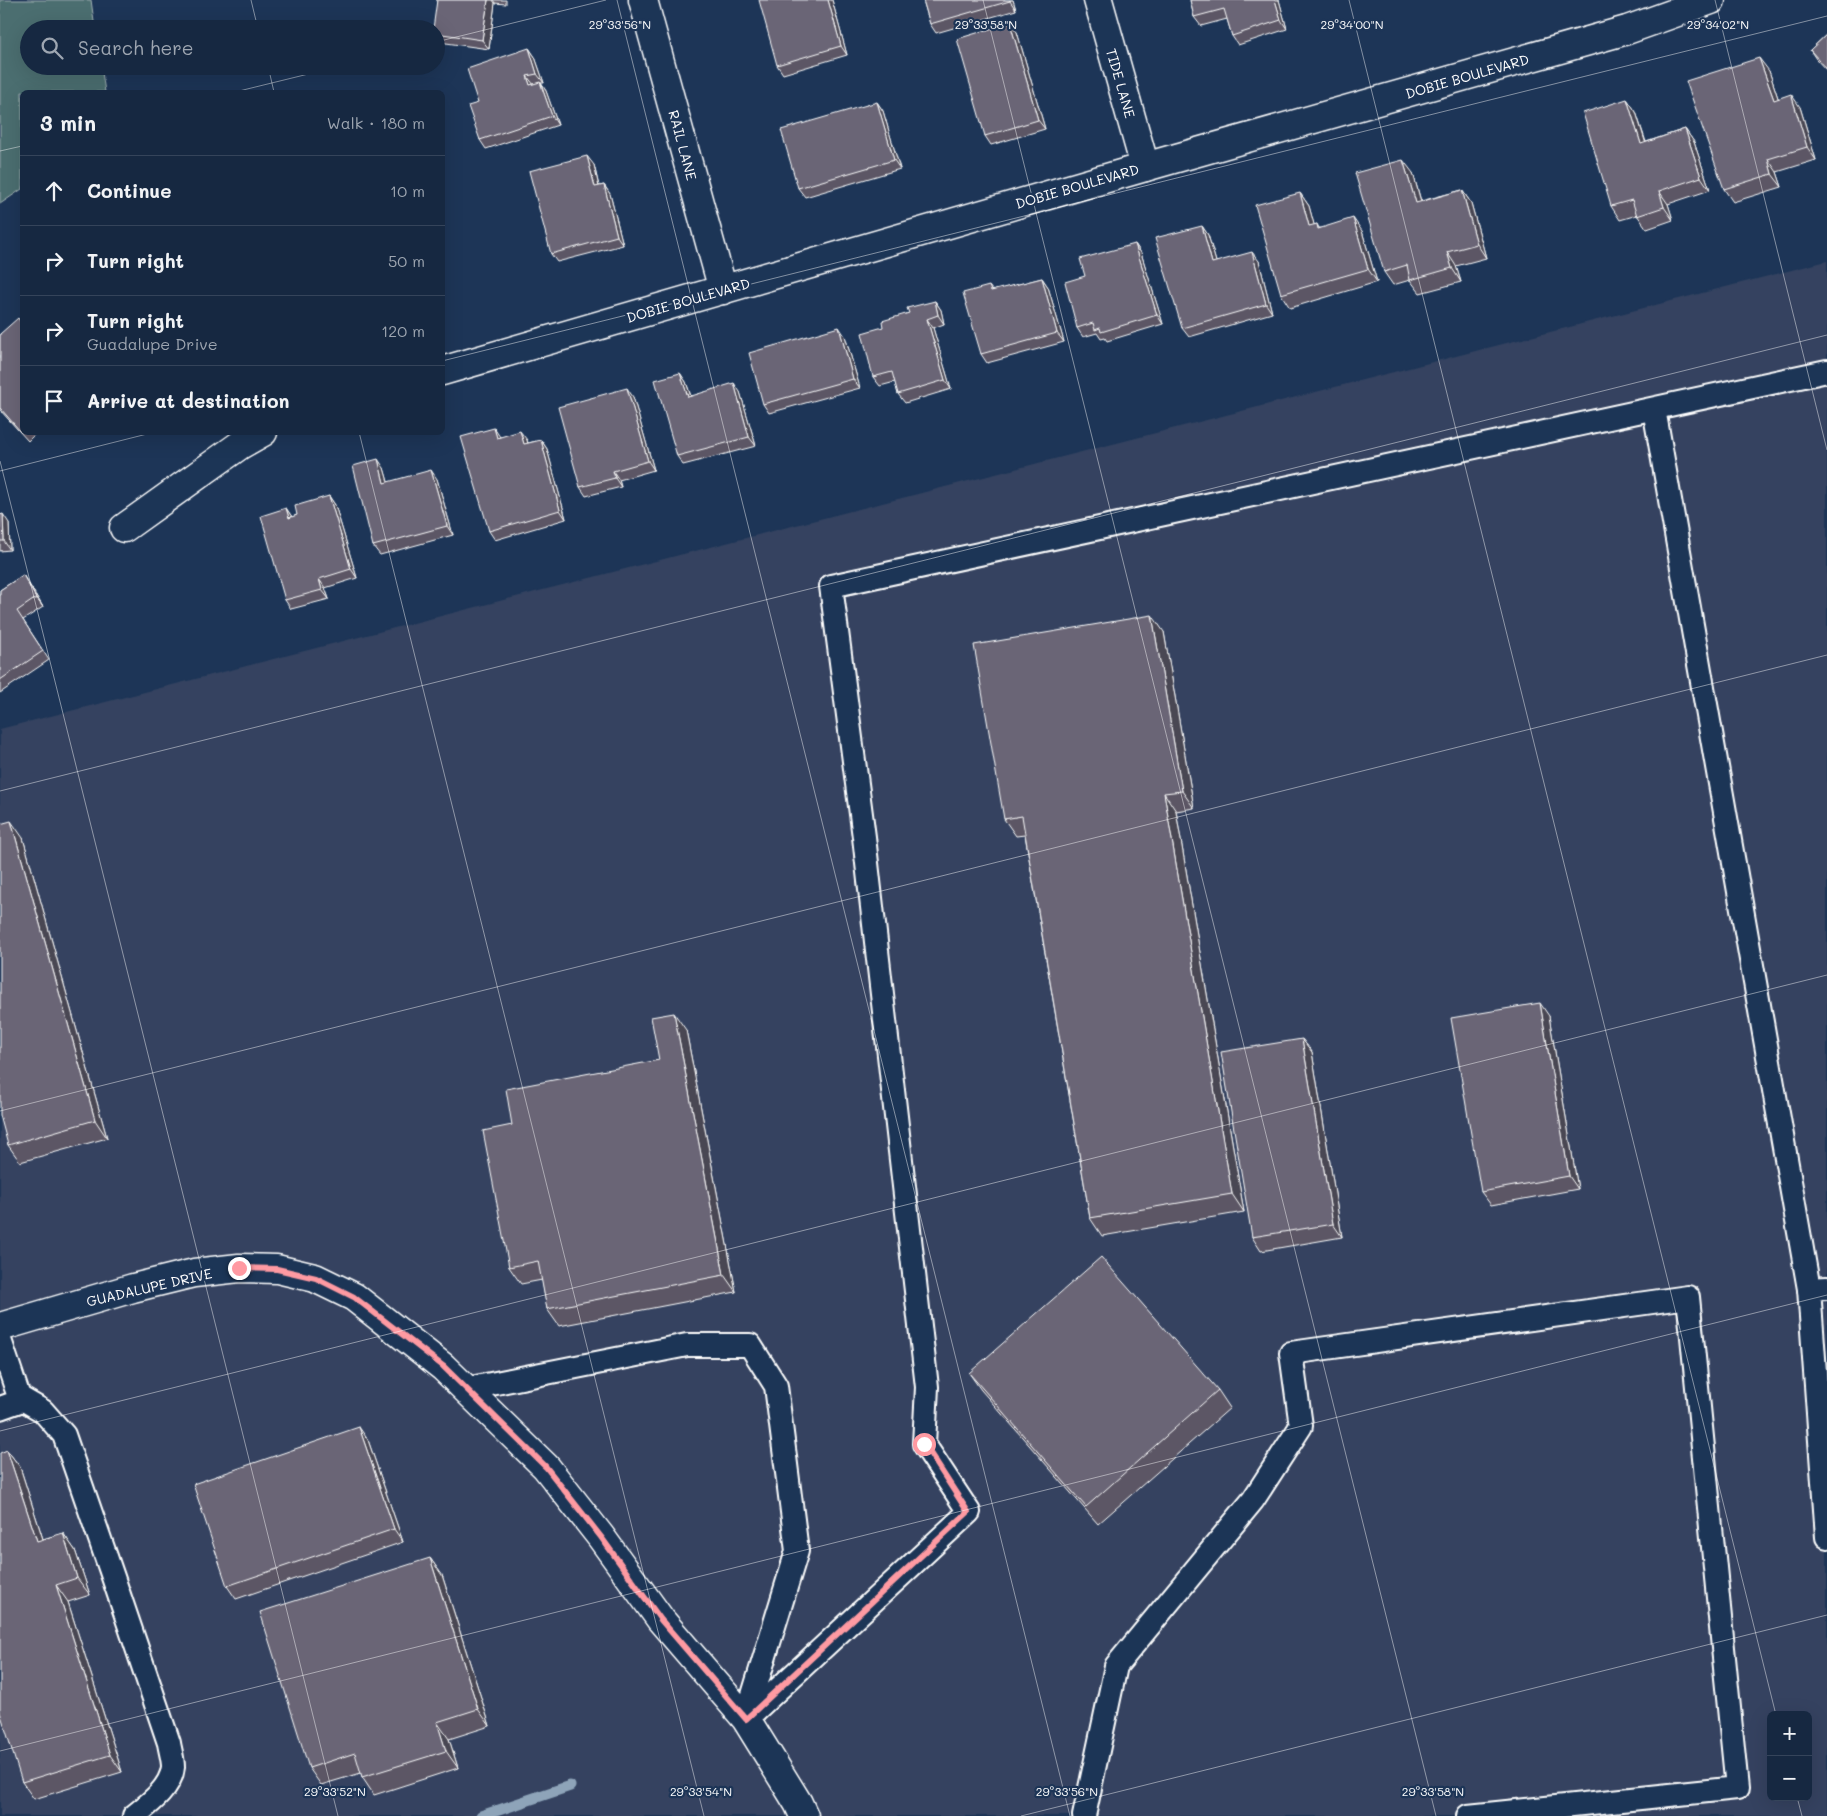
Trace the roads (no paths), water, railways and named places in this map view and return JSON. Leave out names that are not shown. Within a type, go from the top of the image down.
[{"type":"street","name":"RAIL LANE","points":[[643,0],[723,290]]},
{"type":"street","name":"TIDE LANE","points":[[1098,0],[1145,166]]},
{"type":"street","name":"DOBIE BOULEVARD","points":[[445,370],[1145,166],[1627,30],[1711,0]]},
{"type":"street","points":[[124,528],[240,444],[257,435]]},
{"type":"street","name":"GUADALUPE DRIVE","points":[[0,1327],[134,1288],[194,1273],[239,1268],[277,1269],[316,1278],[354,1297],[443,1366],[546,1467],[601,1537],[661,1620],[746,1719],[798,1803],[804,1816]]},
{"type":"lane","points":[[746,1719],[968,1512],[924,1444],[927,1388],[864,837],[831,586],[1827,372]]},
{"type":"lane","points":[[1654,409],[1818,1288],[1827,1537]]},
{"type":"lane","points":[[1084,1816],[1116,1666],[1253,1500],[1301,1426],[1291,1353],[1688,1297],[1737,1788],[1468,1816]]},
{"type":"lane","points":[[0,1340],[10,1403],[43,1411],[64,1435],[169,1743],[172,1767],[168,1784],[148,1805],[134,1816]]},
{"type":"lane","points":[[466,1389],[687,1346],[750,1345],[776,1386],[797,1551],[746,1719]]},
{"type":"waterway","points":[[481,1816],[570,1786]]}]
